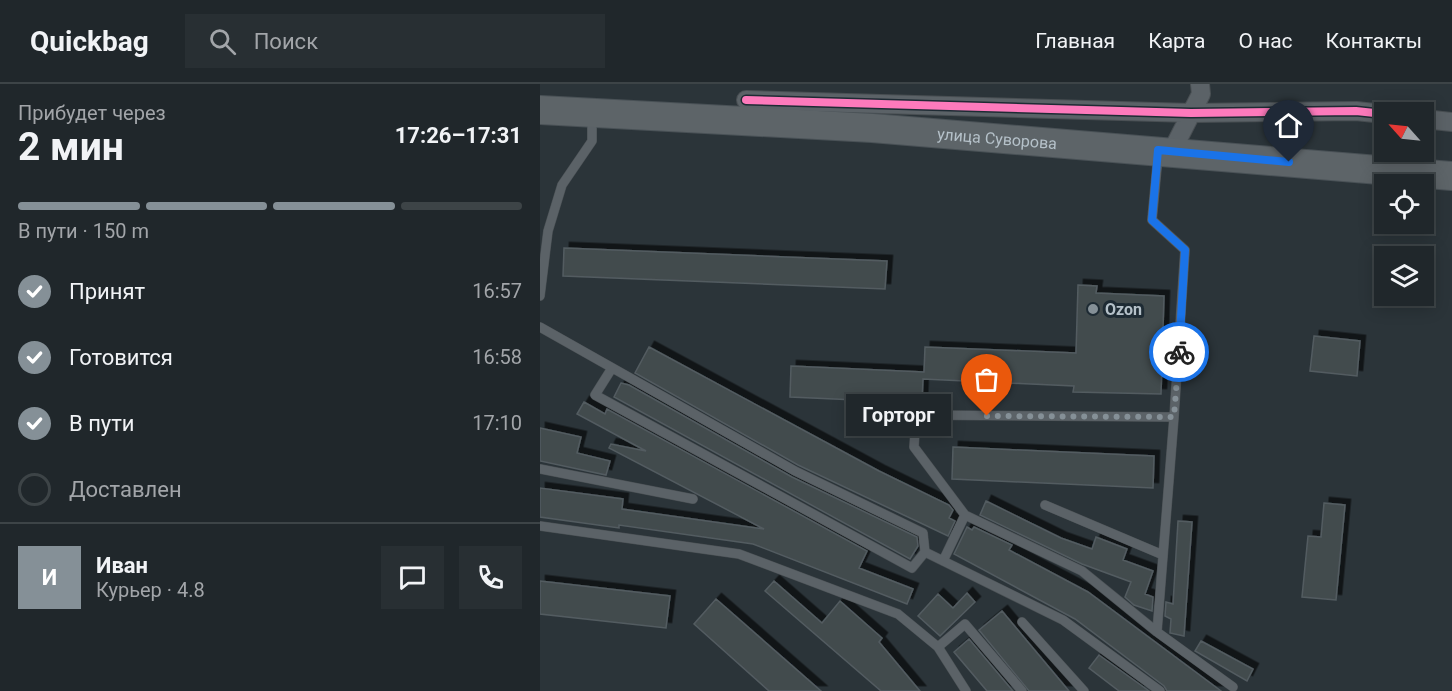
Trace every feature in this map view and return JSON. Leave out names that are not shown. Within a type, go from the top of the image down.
[{"type":"main road","name":"улица Суворова","points":[[540,110],[592,112],[746,102],[1165,151],[1452,176]]},
{"type":"street","points":[[1165,151],[1201,94],[1200,84]]},
{"type":"street","points":[[746,102],[1191,113],[1356,111],[1374,113]]},
{"type":"street","points":[[1434,120],[1452,122]]},
{"type":"lane","points":[[540,296],[548,231],[562,185],[592,141],[592,112]]},
{"type":"lane","points":[[1157,632],[1185,250],[1152,220],[1165,151]]},
{"type":"lane","points":[[540,327],[795,471],[923,534],[925,552],[912,568],[595,394],[612,368]]},
{"type":"lane","points":[[1174,417],[916,415],[914,447],[965,515],[1082,571],[1157,632],[1233,687]]},
{"type":"lane","points":[[540,469],[693,499]]},
{"type":"lane","points":[[1045,505],[1163,555]]},
{"type":"lane","points":[[943,561],[965,515]]},
{"type":"lane","points":[[540,526],[740,554],[898,614],[938,647],[966,691]]},
{"type":"lane","points":[[925,552],[1063,620],[1160,691]]},
{"type":"lane","points":[[1022,622],[1084,691]]},
{"type":"lane","points":[[938,647],[965,624],[1022,691]]},
{"type":"building","points":[[564,248],[887,261],[885,289],[563,276]]},
{"type":"building","points":[[1078,285],[1097,286],[1096,293],[1164,296],[1161,394],[1073,392],[1074,386],[923,379],[922,403],[790,397],[791,366],[924,372],[925,347],[1076,353]]},
{"type":"building","points":[[1314,336],[1360,341],[1357,376],[1310,371]]},
{"type":"building","points":[[649,347],[879,471],[949,505],[953,510],[949,518],[955,521],[948,536],[798,465],[635,373]]},
{"type":"building","points":[[621,383],[629,385],[792,477],[917,537],[918,546],[910,559],[614,397]]},
{"type":"building","points":[[584,402],[605,414],[607,409],[867,551],[859,568],[913,589],[907,604],[753,544],[619,525],[619,528],[540,517],[540,488],[623,499],[622,509],[764,529],[609,448],[611,444],[646,451],[577,414]]},
{"type":"building","points":[[540,428],[581,437],[577,453],[610,461],[606,475],[540,461]]},
{"type":"building","points":[[953,447],[1154,456],[1153,488],[952,479]]},
{"type":"building","points":[[986,501],[1061,538],[1092,549],[1096,537],[1127,549],[1123,560],[1153,571],[1145,594],[1153,597],[1152,611],[1134,605],[1125,597],[1131,582],[1082,564],[980,515]]},
{"type":"building","points":[[1324,503],[1345,505],[1336,600],[1302,597],[1308,536],[1321,537]]},
{"type":"building","points":[[1178,521],[1192,522],[1184,636],[1170,633],[1171,619],[1165,616],[1166,602],[1173,604]]},
{"type":"building","points":[[967,527],[972,530],[974,527],[1012,545],[1009,550],[1088,592],[1221,691],[1167,691],[1164,686],[1075,619],[954,554]]},
{"type":"building","points":[[540,581],[670,596],[666,628],[540,614]]},
{"type":"building","points":[[774,581],[822,623],[840,601],[882,638],[879,642],[920,691],[881,691],[765,591]]},
{"type":"building","points":[[967,593],[975,602],[940,636],[918,616],[938,594],[953,608]]},
{"type":"building","points":[[716,599],[821,691],[769,691],[694,624]]},
{"type":"building","points":[[1002,611],[1069,691],[1029,691],[979,630]]},
{"type":"building","points":[[969,639],[1013,691],[987,691],[954,652]]},
{"type":"building","points":[[1201,641],[1253,669],[1247,681],[1195,651]]},
{"type":"building","points":[[1099,655],[1149,691],[1119,691],[1089,668]]},
{"type":"cycle path","points":[[746,100],[1191,113],[1356,111],[1374,113]]},
{"type":"way so far","points":[[987,416],[1174,417],[1179,352]]},
{"type":"place","name":"Ozon","points":[[1093,309]]},
{"type":"place","name":"Горторг","points":[[987,416]]},
{"type":"route","points":[[1179,352],[1185,250],[1152,220],[1158,150],[1289,162]]}]
